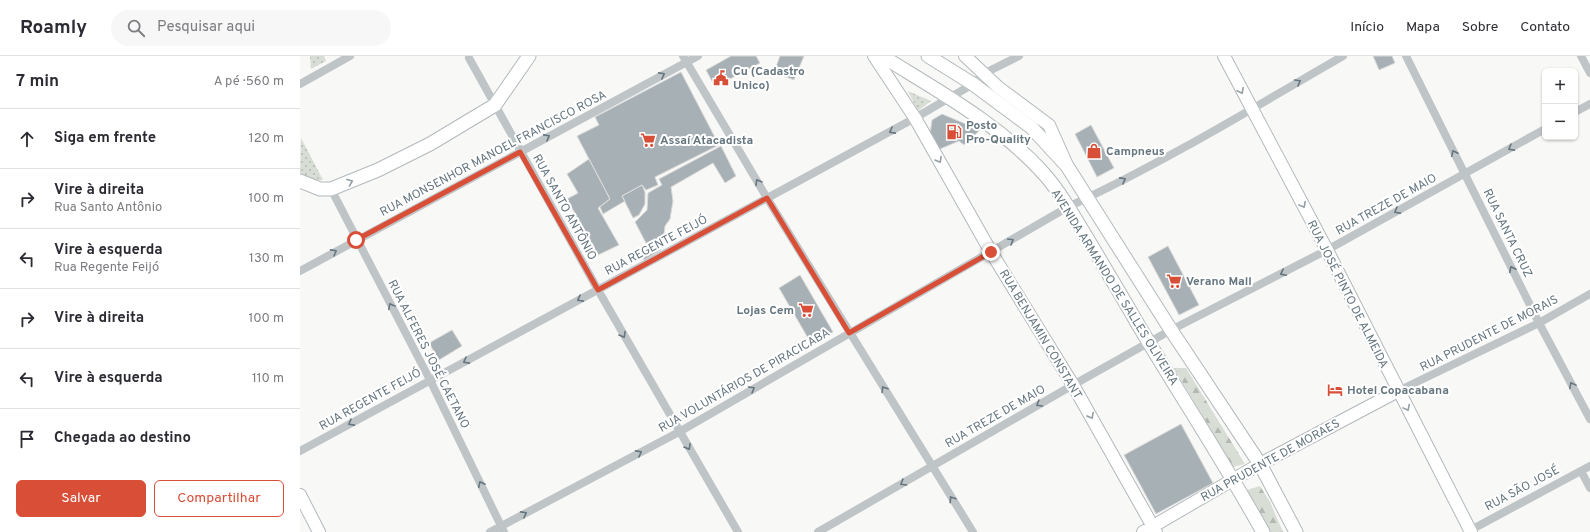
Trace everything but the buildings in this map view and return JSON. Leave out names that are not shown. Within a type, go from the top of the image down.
[{"type":"main road","points":[[300,181],[320,189],[330,189],[378,170],[430,144],[495,105],[529,56]]},
{"type":"main road","name":"AVENIDA ARMANDO DE SALLES OLIVEIRA","points":[[882,56],[950,98],[1018,148],[1046,176],[1068,207],[1149,344],[1233,479],[1263,532]]},
{"type":"main road","name":"AVENIDA ARMANDO DE SALLES OLIVEIRA","points":[[928,56],[973,84],[1031,127],[1067,166],[1171,330],[1260,464],[1296,532]]},
{"type":"street","points":[[300,84],[350,56]]},
{"type":"street","name":"RUA MONSENHOR MANOEL FRANCISCO ROSA","points":[[300,271],[520,152],[685,59],[698,56]]},
{"type":"street","name":"RUA BENJAMIN CONSTANT","points":[[874,56],[915,118],[991,252],[1073,385],[1151,530]]},
{"type":"street","points":[[965,56],[985,73],[998,87],[1049,125],[1067,166]]},
{"type":"street","name":"RUA REGENTE FEIJÓ","points":[[300,451],[915,118],[973,84],[985,73],[1019,56]]},
{"type":"street","name":"RUA JOSÉ PINTO DE ALMEIDA","points":[[1224,56],[1251,110],[1327,250],[1469,531]]},
{"type":"street","name":"RUA VOLUNTÁRIOS DE PIRACICABA","points":[[490,532],[503,529],[679,432],[1068,207],[1088,198],[1251,110],[1343,56]]},
{"type":"street","name":"RUA SANTA CRUZ","points":[[1406,56],[1539,323],[1590,419]]},
{"type":"street","points":[[1582,56],[1590,72]]},
{"type":"street","name":"RUA SANTO ANTÔNIO","points":[[469,58],[598,290],[738,532]]},
{"type":"street","points":[[685,59],[849,333],[931,466],[974,532]]},
{"type":"street","points":[[1578,110],[1590,104]]},
{"type":"street","name":"RUA TREZE DE MAIO","points":[[818,532],[1073,385],[1149,344],[1171,330],[1327,250],[1542,131]]},
{"type":"street","name":"RUA ALFERES JOSÉ CAETANO","points":[[330,189],[430,380],[503,529]]},
{"type":"street","name":"RUA PRUDENTE DE MORAIS","points":[[1398,391],[1539,323],[1590,294]]},
{"type":"street","name":"RUA PRUDENTE DE MORAES","points":[[1151,530],[1233,479],[1398,391]]},
{"type":"street","name":"RUA SÃO JOSÉ","points":[[1469,531],[1590,466]]},
{"type":"street","points":[[1581,471],[1590,488]]},
{"type":"street","points":[[300,495],[319,532]]},
{"type":"green space","points":[[310,56],[324,56],[326,61],[311,69]]},
{"type":"green space","points":[[908,91],[931,101],[918,111]]},
{"type":"green space","points":[[301,138],[323,180],[309,180],[300,175]]},
{"type":"green space","points":[[1174,368],[1186,368],[1245,464],[1233,467]]},
{"type":"green space","points":[[1260,486],[1270,502],[1283,532],[1270,532],[1247,490]]},
{"type":"place","name":"Cu (Cadastro Unico)","points":[[721,78]]},
{"type":"place","name":"Posto Pro-Quality","points":[[954,132]]},
{"type":"place","name":"Assaí Atacadista","points":[[648,140]]},
{"type":"place","name":"Campneus","points":[[1094,151]]},
{"type":"place","name":"Verano Mall","points":[[1174,281]]},
{"type":"place","name":"Lojas Cem","points":[[806,310]]},
{"type":"place","name":"Hotel Copacabana","points":[[1335,390]]},
{"type":"route","points":[[356,240],[520,152],[598,290],[767,198],[849,333],[991,252]]}]
